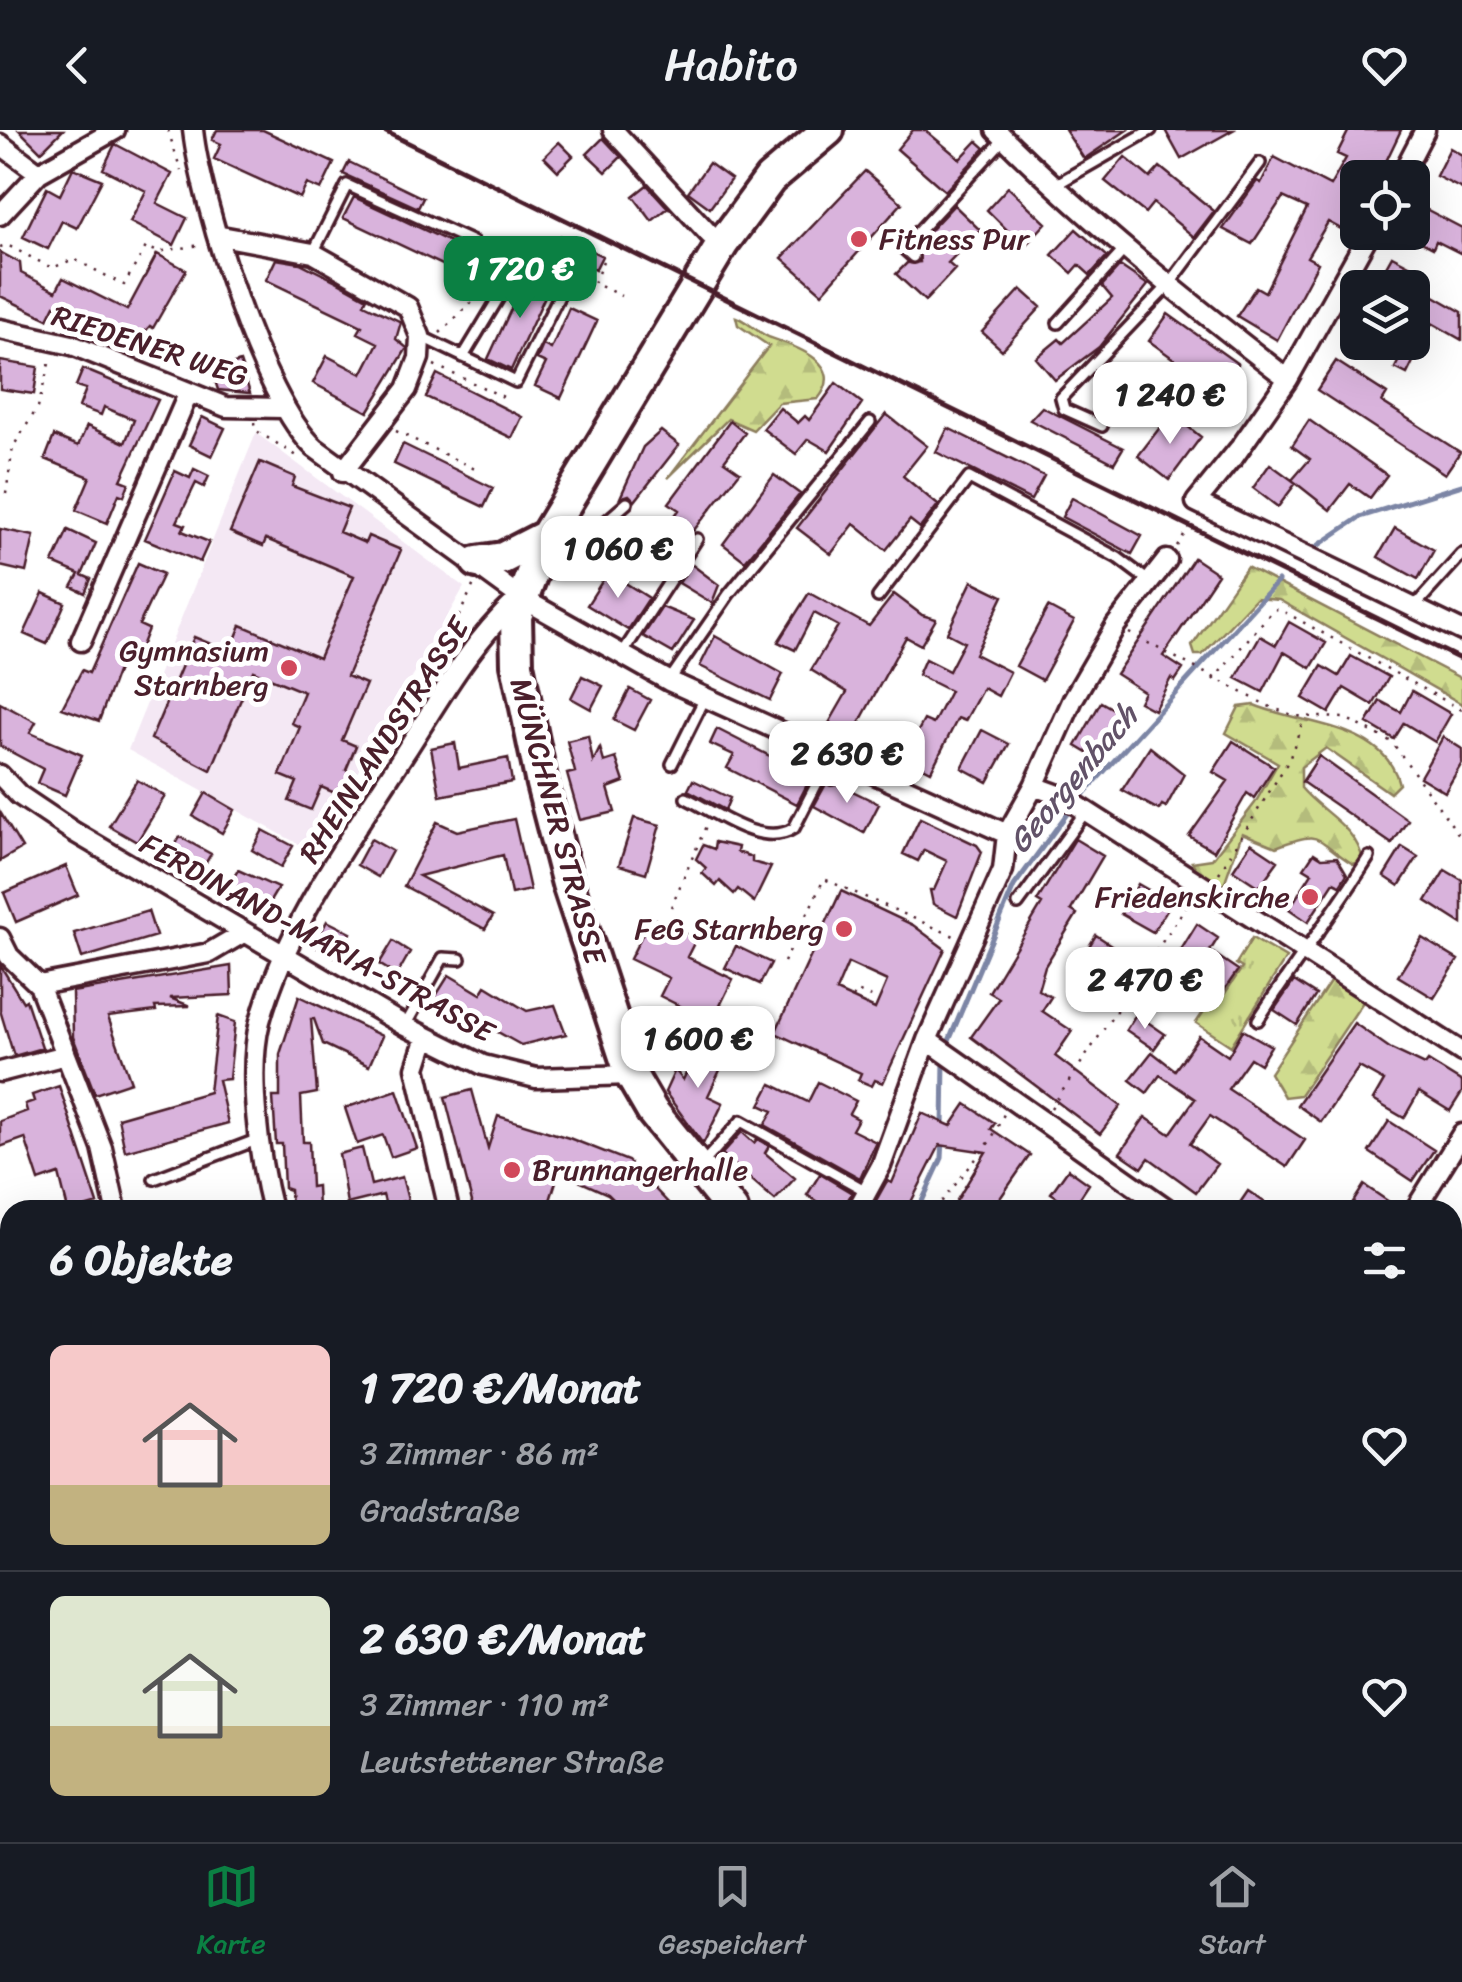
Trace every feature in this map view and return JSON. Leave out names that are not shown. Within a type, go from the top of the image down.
[{"type":"main road","name":"MÜNCHNER STRASSE","points":[[724,1200],[652,1110],[631,1074],[568,884],[542,784],[517,664],[520,597],[546,536],[723,243],[770,179],[828,130]]},
{"type":"main road","points":[[469,568],[503,558],[546,536]]},
{"type":"street","points":[[0,215],[39,173],[115,130]]},
{"type":"street","points":[[193,130],[213,239],[256,351],[282,408],[301,436],[469,568],[520,597],[669,681],[838,754],[1006,834]]},
{"type":"street","points":[[614,130],[710,236],[723,243]]},
{"type":"street","points":[[1410,160],[1426,130]]},
{"type":"street","points":[[1000,134],[1052,186],[1168,286],[1288,379]]},
{"type":"street","points":[[0,144],[39,173]]},
{"type":"street","points":[[213,239],[313,253],[408,308],[426,338],[407,389],[343,472]]},
{"type":"street","points":[[1360,250],[1288,379],[1201,502],[1462,632]]},
{"type":"street","name":"RIEDENER WEG","points":[[0,329],[54,341],[226,408],[282,408]]},
{"type":"street","points":[[81,641],[189,392]]},
{"type":"street","points":[[863,1200],[932,1044],[1002,870],[1006,834],[1034,786],[1072,699],[1116,624],[1168,560]]},
{"type":"street","name":"RHEINLANDSTRASSE","points":[[270,1200],[256,1116],[259,1024],[286,954],[318,892],[454,674],[494,621],[520,597]]},
{"type":"street","name":"FERDINAND-MARIA-STRASSE","points":[[0,775],[62,824],[426,1038],[509,1073],[590,1078],[631,1074]]},
{"type":"street","points":[[1034,786],[1064,797],[1462,1052]]},
{"type":"street","points":[[39,985],[209,953],[243,933]]},
{"type":"street","points":[[0,938],[4,956],[39,985],[102,1148],[114,1200]]},
{"type":"street","points":[[426,1038],[416,1068],[447,1200]]},
{"type":"street","points":[[932,1044],[1155,1200]]},
{"type":"street","points":[[0,1072],[66,1055]]},
{"type":"street","points":[[1421,1200],[1462,1134]]},
{"type":"lane","points":[[1052,186],[1151,130]]},
{"type":"lane","points":[[913,257],[904,248],[1000,134]]},
{"type":"lane","points":[[1102,426],[1064,408],[1062,398],[1168,286],[1260,163]]},
{"type":"lane","points":[[313,253],[347,185],[473,242]]},
{"type":"lane","points":[[1058,323],[1125,249]]},
{"type":"lane","points":[[463,357],[513,274]]},
{"type":"lane","points":[[426,338],[516,382],[560,294]]},
{"type":"lane","points":[[669,681],[729,594],[870,422]]},
{"type":"lane","points":[[878,597],[969,478],[1118,558],[1150,582]]},
{"type":"lane","points":[[532,565],[564,558],[626,503]]},
{"type":"lane","points":[[622,654],[697,539]]},
{"type":"lane","points":[[1414,607],[1462,554]]},
{"type":"lane","points":[[672,764],[705,698]]},
{"type":"lane","points":[[832,779],[838,754]]},
{"type":"lane","points":[[686,798],[766,835],[785,834],[794,828],[838,754]]},
{"type":"lane","points":[[1018,904],[1086,811]]},
{"type":"lane","points":[[1258,1020],[1304,948],[1331,919],[1369,857]]},
{"type":"lane","points":[[405,1026],[443,958],[460,960]]},
{"type":"lane","points":[[698,1169],[741,1121],[868,1192]]},
{"type":"lane","points":[[154,1179],[259,1140]]},
{"type":"path","points":[[168,130],[187,187]]},
{"type":"path","points":[[0,248],[7,245],[52,268],[74,258],[124,285],[146,247],[158,252],[213,239]]},
{"type":"path","points":[[426,338],[489,286],[501,258],[473,242]]},
{"type":"path","points":[[603,260],[594,283],[622,296]]},
{"type":"path","points":[[6,494],[14,448],[42,396],[54,341]]},
{"type":"path","points":[[420,358],[510,400]]},
{"type":"path","points":[[250,409],[255,430],[300,458]]},
{"type":"path","points":[[382,424],[477,470]]},
{"type":"path","points":[[351,803],[475,585],[469,568]]},
{"type":"path","points":[[1211,679],[1274,609],[1462,710]]},
{"type":"path","points":[[1116,624],[1211,679],[1268,706],[1304,717],[1345,718],[1392,742],[1462,839]]},
{"type":"path","points":[[1042,1122],[1289,760],[1304,717]]},
{"type":"path","points":[[671,907],[711,810]]},
{"type":"path","points":[[784,962],[824,879],[970,944]]},
{"type":"path","points":[[853,998],[857,991],[878,1000]]},
{"type":"path","points":[[943,1200],[991,1140],[1012,1101]]},
{"type":"shaded area","name":"Gymnasium Starnberg","points":[[256,433],[464,587],[313,852],[128,750]]},
{"type":"green space","points":[[736,317],[815,359],[827,376],[825,387],[818,399],[779,403],[753,430],[728,419],[668,478],[769,346],[738,325]]},
{"type":"green space","points":[[1247,567],[1462,679],[1462,704],[1279,600],[1256,598],[1202,655],[1195,655],[1192,646]]},
{"type":"green space","points":[[1254,705],[1360,738],[1391,764],[1399,784],[1390,793],[1326,748],[1301,767],[1301,788],[1354,839],[1363,861],[1353,864],[1317,839],[1303,838],[1276,847],[1242,833],[1224,884],[1208,888],[1192,862],[1212,859],[1255,803],[1278,763],[1226,733],[1239,707]]},
{"type":"green space","points":[[1252,938],[1286,958],[1231,1046],[1196,1023],[1213,998],[1219,1002],[1242,968],[1236,964]]},
{"type":"green space","points":[[1332,979],[1365,999],[1300,1095],[1284,1097],[1270,1073]]},
{"type":"building","points":[[19,130],[63,130],[41,152]]},
{"type":"building","points":[[217,130],[263,130],[334,163],[321,190],[307,184],[300,198],[214,159],[221,144],[212,140]]},
{"type":"building","points":[[913,130],[925,130],[960,159],[977,141],[985,148],[945,191],[897,149]]},
{"type":"building","points":[[1065,130],[1127,130],[1084,159]]},
{"type":"building","points":[[1165,130],[1233,130],[1181,159]]},
{"type":"building","points":[[1349,130],[1401,130],[1387,160],[1345,160],[1337,154]]},
{"type":"building","points":[[603,138],[621,157],[606,172],[587,154]]},
{"type":"building","points":[[559,142],[573,156],[558,171],[544,157]]},
{"type":"building","points":[[115,144],[172,174],[157,203],[187,218],[174,245],[130,222],[146,191],[103,169]]},
{"type":"building","points":[[1450,148],[1462,155],[1462,189],[1436,176]]},
{"type":"building","points":[[1125,157],[1150,178],[1160,167],[1214,211],[1194,237],[1153,203],[1145,213],[1105,181]]},
{"type":"building","points":[[1274,157],[1330,186],[1340,168],[1340,228],[1328,222],[1307,257],[1318,263],[1277,340],[1237,316],[1256,287],[1265,292],[1307,208],[1283,197],[1252,244],[1223,229],[1257,181],[1261,183]]},
{"type":"building","points":[[349,162],[423,198],[418,208],[343,174]]},
{"type":"building","points":[[709,163],[731,179],[710,208],[688,192]]},
{"type":"building","points":[[73,168],[102,180],[77,228],[62,221],[48,249],[23,237],[47,188],[60,195]]},
{"type":"building","points":[[865,171],[902,203],[822,293],[782,258]]},
{"type":"building","points":[[647,185],[668,208],[652,221],[633,196]]},
{"type":"building","points":[[1008,187],[1046,223],[1024,247],[987,210]]},
{"type":"building","points":[[354,197],[495,263],[485,285],[343,218]]},
{"type":"building","points":[[954,205],[980,230],[948,263],[955,269],[925,301],[896,274],[907,263],[920,262],[919,251],[926,243],[922,239]]},
{"type":"building","points":[[1430,211],[1462,228],[1462,254],[1436,241],[1433,248]]},
{"type":"building","points":[[1076,229],[1107,256],[1090,275],[1079,265],[1072,273],[1052,255]]},
{"type":"building","points":[[561,236],[602,256],[595,270],[554,250]]},
{"type":"building","points":[[0,252],[20,263],[21,273],[56,291],[63,278],[127,310],[157,254],[186,270],[153,328],[150,326],[134,344],[55,305],[48,319],[0,296]]},
{"type":"building","points":[[1392,256],[1413,267],[1411,270],[1384,270]]},
{"type":"building","points":[[276,259],[300,263],[338,282],[367,298],[364,304],[401,322],[396,339],[407,348],[368,412],[313,383],[327,356],[362,374],[378,343],[358,333],[362,326],[266,280]]},
{"type":"building","points":[[1120,266],[1148,285],[1099,347],[1055,380],[1036,358],[1059,339],[1063,343],[1112,298],[1102,286]]},
{"type":"building","points":[[528,272],[551,283],[511,370],[488,359]]},
{"type":"building","points":[[1021,289],[1041,307],[1002,350],[982,332]]},
{"type":"building","points":[[1430,294],[1462,312],[1462,340],[1432,323],[1430,327]]},
{"type":"building","points":[[569,308],[597,321],[561,398],[535,386],[546,363],[537,359],[543,345],[551,349]]},
{"type":"building","points":[[1168,314],[1238,364],[1218,391],[1149,341]]},
{"type":"building","points":[[1399,360],[1414,360],[1407,374],[1395,368]]},
{"type":"building","points":[[0,361],[38,367],[34,394],[0,389]]},
{"type":"building","points":[[1336,361],[1387,394],[1382,402],[1460,452],[1445,474],[1317,390]]},
{"type":"building","points":[[240,362],[250,393],[218,390],[212,371]]},
{"type":"building","points":[[83,369],[158,400],[121,480],[129,483],[124,496],[119,494],[107,523],[76,510],[90,477],[45,459],[54,436],[78,446],[87,426],[125,443],[134,420],[104,407],[101,415],[79,407],[86,389],[76,386]]},
{"type":"building","points":[[437,374],[522,417],[512,438],[426,397]]},
{"type":"building","points":[[836,383],[862,403],[829,451],[808,439],[796,454],[763,429],[780,408],[798,423],[805,416],[809,420]]},
{"type":"building","points":[[1042,407],[1123,448],[1114,463],[1030,420]]},
{"type":"building","points":[[1171,413],[1201,437],[1169,480],[1138,456]]},
{"type":"building","points":[[886,414],[927,446],[903,476],[938,505],[920,528],[910,520],[886,550],[854,524],[831,554],[797,528]]},
{"type":"building","points":[[202,417],[225,428],[212,456],[189,445]]},
{"type":"building","points":[[1309,420],[1387,475],[1370,498],[1350,484],[1330,510],[1292,480],[1310,459],[1292,446]]},
{"type":"building","points":[[730,421],[745,433],[724,461],[740,472],[690,535],[671,521],[679,510],[669,503]]},
{"type":"building","points":[[948,428],[1044,476],[1031,500],[936,452]]},
{"type":"building","points":[[661,431],[679,445],[635,501],[629,495],[620,498],[643,447]]},
{"type":"building","points":[[403,444],[493,488],[484,507],[394,464]]},
{"type":"building","points":[[260,462],[295,477],[292,486],[349,508],[339,532],[365,543],[368,536],[401,550],[347,676],[366,684],[342,740],[356,746],[346,770],[352,773],[342,796],[321,787],[311,810],[289,801],[297,782],[280,775],[300,727],[291,723],[304,692],[253,671],[211,770],[151,739],[194,637],[230,652],[241,625],[319,658],[354,576],[266,539],[263,546],[230,532]]},
{"type":"building","points":[[1270,464],[1296,483],[1278,507],[1253,488]]},
{"type":"building","points":[[194,469],[209,476],[204,487],[196,483],[177,522],[185,525],[182,531],[209,542],[200,562],[145,539],[175,471],[190,478]]},
{"type":"building","points":[[774,475],[800,494],[745,561],[723,544]]},
{"type":"building","points":[[1072,498],[1142,536],[1132,554],[1062,517]]},
{"type":"building","points":[[1395,528],[1434,550],[1418,579],[1378,557]]},
{"type":"building","points":[[0,529],[34,536],[26,572],[0,566]]},
{"type":"building","points":[[68,530],[96,543],[82,575],[91,579],[85,593],[72,587],[79,574],[53,563]]},
{"type":"building","points":[[1194,558],[1218,574],[1163,656],[1183,669],[1175,681],[1171,678],[1154,710],[1139,702],[1144,692],[1116,674]]},
{"type":"building","points":[[138,563],[163,574],[139,625],[148,629],[140,649],[131,645],[124,662],[121,661],[99,721],[62,708],[82,670],[89,673]]},
{"type":"building","points":[[691,564],[719,585],[712,603],[679,583]]},
{"type":"building","points":[[608,572],[649,598],[628,630],[587,605]]},
{"type":"building","points":[[972,581],[1003,596],[975,654],[1010,672],[998,696],[983,688],[965,721],[958,718],[931,771],[904,757],[924,720],[933,724],[950,691],[918,675],[925,659],[949,671],[964,642],[947,633]]},
{"type":"building","points":[[43,593],[65,603],[47,644],[24,634]]},
{"type":"building","points":[[809,593],[869,626],[894,594],[922,615],[936,619],[921,645],[906,637],[851,738],[828,725],[847,692],[811,670],[838,626],[814,613],[795,650],[778,642]]},
{"type":"building","points":[[662,607],[694,620],[673,653],[643,636]]},
{"type":"building","points":[[1048,607],[1074,621],[1042,680],[1016,666]]},
{"type":"building","points":[[1289,622],[1326,643],[1311,668],[1284,652],[1263,692],[1236,678],[1260,636],[1276,645]]},
{"type":"building","points":[[715,636],[783,674],[770,700],[700,666]]},
{"type":"building","points":[[1351,656],[1389,677],[1373,705],[1344,688],[1329,713],[1303,698],[1322,666],[1339,676]]},
{"type":"building","points":[[582,676],[603,686],[591,709],[571,698]]},
{"type":"building","points":[[630,689],[650,700],[634,730],[614,720]]},
{"type":"building","points":[[1412,691],[1451,714],[1435,742],[1404,723],[1394,739],[1367,723],[1380,701],[1401,712]]},
{"type":"building","points":[[1101,702],[1122,714],[1096,758],[1076,746]]},
{"type":"building","points":[[0,703],[36,722],[30,733],[82,755],[65,795],[37,783],[43,769],[0,746]]},
{"type":"building","points":[[717,729],[811,777],[797,804],[727,768],[734,755],[710,744]]},
{"type":"building","points":[[982,730],[1009,744],[988,782],[962,768]]},
{"type":"building","points":[[588,736],[593,762],[600,748],[604,762],[616,758],[624,782],[608,788],[615,812],[580,820],[567,774],[575,772],[567,741]]},
{"type":"building","points":[[1443,737],[1462,749],[1462,763],[1445,792],[1420,777]]},
{"type":"building","points":[[1233,741],[1274,767],[1254,798],[1247,793],[1214,851],[1189,836],[1228,781],[1213,772]]},
{"type":"building","points":[[455,743],[459,768],[508,758],[512,782],[440,796],[431,748]]},
{"type":"building","points":[[1150,747],[1184,774],[1166,807],[1162,805],[1159,810],[1122,790]]},
{"type":"building","points":[[1319,756],[1408,820],[1392,844],[1302,782]]},
{"type":"building","points":[[137,780],[165,796],[137,842],[109,826]]},
{"type":"building","points":[[693,780],[730,798],[725,810],[688,790]]},
{"type":"building","points":[[826,784],[838,784],[879,804],[864,833],[814,806]]},
{"type":"building","points":[[206,793],[235,810],[222,833],[193,816]]},
{"type":"building","points":[[0,812],[22,848],[0,861]]},
{"type":"building","points":[[634,818],[660,825],[646,873],[619,865]]},
{"type":"building","points":[[920,818],[977,845],[982,852],[957,916],[933,904],[930,890],[934,890],[947,861],[924,850],[918,861],[903,854]]},
{"type":"building","points":[[514,819],[530,890],[511,894],[503,855],[419,876],[493,916],[485,929],[404,886],[437,822],[457,831]]},
{"type":"building","points":[[263,830],[293,846],[281,867],[252,850]]},
{"type":"building","points":[[180,837],[211,854],[197,878],[166,861]]},
{"type":"building","points":[[371,839],[392,851],[378,877],[357,865]]},
{"type":"building","points":[[1075,839],[1103,856],[1071,910],[1077,914],[1045,966],[1038,990],[1051,997],[1042,1011],[1072,1031],[1055,1056],[1121,1106],[1100,1134],[971,1037],[999,998],[989,992],[1042,904],[1037,901]]},
{"type":"building","points":[[715,842],[738,847],[737,852],[752,857],[752,862],[771,867],[754,902],[738,889],[734,894],[720,881],[716,886],[702,873],[706,868],[696,859],[703,845],[714,849]]},
{"type":"building","points":[[1251,843],[1278,861],[1259,887],[1233,870]]},
{"type":"building","points":[[1402,847],[1418,857],[1399,886],[1384,876]]},
{"type":"building","name":"Friedenskirche","points":[[1314,853],[1322,858],[1337,857],[1347,874],[1340,885],[1334,882],[1308,922],[1289,909],[1312,873],[1304,868]]},
{"type":"building","points":[[66,866],[78,895],[16,922],[4,893]]},
{"type":"building","points":[[238,870],[278,888],[262,915],[224,893]]},
{"type":"building","points":[[1445,870],[1462,880],[1462,924],[1426,901]]},
{"type":"building","points":[[1138,884],[1171,903],[1153,932],[1121,914]]},
{"type":"building","points":[[841,891],[913,925],[945,949],[883,1083],[875,1080],[872,1086],[858,1080],[861,1073],[775,1033]],"holes":[[[848,963],[887,981],[875,1009],[836,991]]]},
{"type":"building","points":[[148,911],[156,936],[82,958],[74,933]]},
{"type":"building","points":[[651,917],[696,939],[687,957],[733,979],[712,1022],[660,996],[669,978],[630,959]]},
{"type":"building","points":[[327,921],[351,933],[338,958],[314,946]]},
{"type":"building","points":[[1197,924],[1218,938],[1210,951],[1238,970],[1218,999],[1203,989],[1210,978],[1176,958]]},
{"type":"building","points":[[1096,935],[1125,954],[1109,978],[1080,961]]},
{"type":"building","points":[[1422,938],[1458,960],[1434,998],[1398,976]]},
{"type":"building","points":[[393,941],[410,952],[397,975],[379,964]]},
{"type":"building","points":[[736,946],[771,963],[760,984],[725,968]]},
{"type":"building","points":[[0,965],[23,1002],[26,1000],[42,1048],[14,1056],[0,1010]]},
{"type":"building","points":[[231,966],[232,995],[170,998],[190,1006],[155,1007],[156,1011],[108,1017],[131,1082],[95,1094],[73,1037],[72,992]]},
{"type":"building","points":[[449,975],[481,994],[486,986],[527,1011],[555,1005],[566,1034],[521,1045],[469,1016],[466,1022],[432,1002]]},
{"type":"building","points":[[1294,981],[1316,995],[1297,1025],[1274,1010]]},
{"type":"building","points":[[299,996],[382,1036],[369,1066],[323,1044],[311,1019],[317,1093],[301,1096],[303,1142],[309,1142],[311,1187],[317,1186],[318,1200],[290,1200],[290,1190],[284,1188],[282,1144],[276,1144],[273,1097],[280,1097],[280,1054]]},
{"type":"building","points":[[1136,1014],[1165,1034],[1154,1049],[1126,1030]]},
{"type":"building","points":[[218,1016],[235,1022],[229,1079],[218,1080],[228,1123],[125,1151],[118,1118],[209,1092]]},
{"type":"building","points":[[1354,1023],[1391,1049],[1425,1065],[1428,1061],[1462,1082],[1462,1092],[1450,1111],[1419,1092],[1404,1118],[1373,1100],[1384,1081],[1359,1067],[1321,1122],[1297,1105]]},
{"type":"building","points":[[1243,1030],[1271,1046],[1260,1064],[1250,1058],[1228,1089],[1305,1140],[1287,1167],[1210,1116],[1190,1144],[1217,1164],[1196,1192],[1149,1158],[1142,1168],[1120,1153],[1145,1117],[1170,1134],[1195,1099],[1160,1075],[1147,1093],[1130,1080],[1152,1052],[1175,1070],[1199,1036],[1228,1056]]},
{"type":"building","points":[[700,1043],[727,1055],[708,1096],[723,1103],[703,1144],[665,1092],[675,1070],[683,1080]]},
{"type":"building","points":[[818,1082],[856,1101],[849,1114],[858,1119],[852,1130],[876,1142],[860,1178],[765,1125],[773,1111],[760,1105],[771,1084],[808,1102]]},
{"type":"building","points":[[59,1086],[97,1200],[66,1200],[59,1174],[39,1181],[25,1138],[0,1147],[0,1121],[27,1111],[25,1104],[34,1101],[32,1095]]},
{"type":"building","points":[[397,1090],[417,1148],[391,1157],[383,1135],[357,1144],[345,1108]]},
{"type":"building","name":"Brunnangerhalle","points":[[472,1090],[488,1148],[498,1116],[628,1161],[665,1200],[614,1200],[559,1172],[550,1200],[471,1200],[445,1097]]},
{"type":"building","points":[[966,1104],[995,1123],[991,1129],[1030,1155],[999,1200],[957,1200],[986,1152],[940,1145],[912,1200],[876,1200],[887,1181],[892,1183],[922,1113],[951,1126]]},
{"type":"building","points":[[1389,1121],[1434,1150],[1413,1181],[1369,1152]]},
{"type":"building","points":[[742,1132],[754,1143],[757,1139],[769,1146],[765,1153],[795,1178],[775,1200],[722,1154]]},
{"type":"building","points":[[362,1148],[371,1185],[402,1177],[408,1200],[384,1200],[383,1195],[346,1200],[339,1154]]},
{"type":"building","points":[[1068,1169],[1089,1184],[1078,1200],[1061,1200],[1051,1193]]},
{"type":"building","points":[[820,1174],[852,1193],[848,1200],[815,1200],[807,1195]]},
{"type":"building","points":[[1364,1185],[1386,1200],[1354,1200]]},
{"type":"building","points":[[1248,1191],[1261,1200],[1242,1200]]},
{"type":"waterway","name":"Georgenbach","points":[[1310,551],[1360,517],[1462,485]]},
{"type":"waterway","name":"Georgenbach","points":[[1079,799],[1278,581]]},
{"type":"waterway","name":"Georgenbach","points":[[946,1048],[1014,886],[1072,807]]},
{"type":"waterway","name":"Georgenbach","points":[[943,1128],[944,1059]]},
{"type":"waterway","name":"Georgenbach","points":[[923,1200],[942,1158],[943,1139]]},
{"type":"railway","points":[[382,130],[1462,660]]},
{"type":"place","name":"Fitness Pur","points":[[859,239]]},
{"type":"place","name":"Gymnasium Starnberg","points":[[289,668]]},
{"type":"place","name":"Friedenskirche","points":[[1310,897]]},
{"type":"place","name":"FeG Starnberg","points":[[844,929]]},
{"type":"place","name":"Brunnangerhalle","points":[[512,1170]]}]
